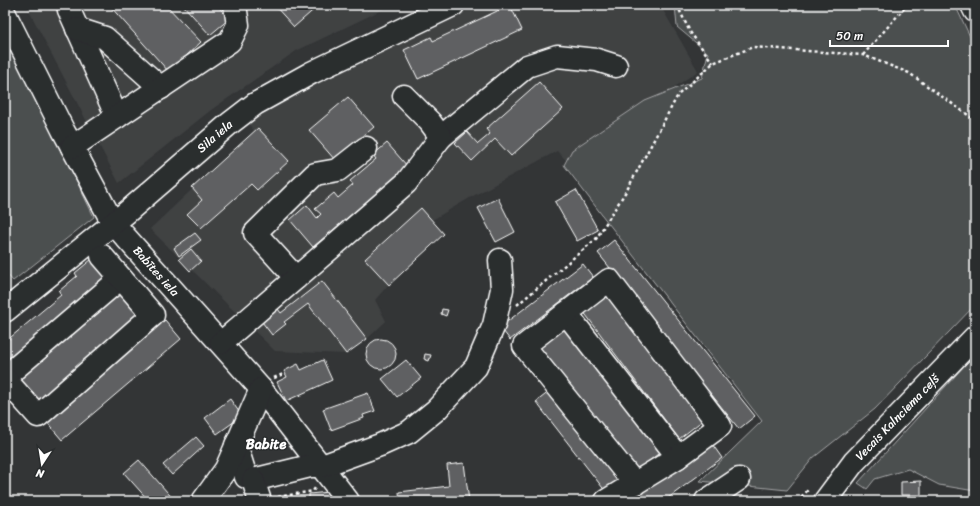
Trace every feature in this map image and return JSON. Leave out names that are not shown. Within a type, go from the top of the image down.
[{"type":"street","points":[[68,5],[68,10],[117,117]]},
{"type":"street","points":[[72,147],[230,41],[238,26],[235,5]]},
{"type":"street","name":"Sila iela","points":[[5,311],[255,104],[311,73],[453,5]]},
{"type":"street","points":[[972,5],[975,11]]},
{"type":"street","name":"Babītes iela","points":[[5,14],[72,147],[113,223],[261,389],[320,476],[348,501]]},
{"type":"street","points":[[78,29],[105,38],[161,88]]},
{"type":"street","points":[[221,343],[406,183],[441,137],[527,66],[557,56],[597,60],[616,66]]},
{"type":"street","points":[[404,96],[430,122],[441,137]]},
{"type":"street","points":[[296,278],[255,234],[315,174],[338,170],[366,148]]},
{"type":"street","points":[[102,256],[153,315],[38,416],[5,378],[121,278]]},
{"type":"street","points":[[253,480],[310,466],[320,476],[409,432],[436,410],[476,367],[494,325],[502,289],[500,260]]},
{"type":"street","points":[[606,501],[635,484],[678,456],[720,426],[609,280],[524,346],[635,484]]},
{"type":"street","points":[[566,314],[678,456]]},
{"type":"street","name":"Vecais Kalnciema ceļš","points":[[825,501],[854,462],[975,337]]},
{"type":"street","points":[[203,501],[226,470],[261,389]]},
{"type":"street","points":[[236,445],[246,477],[253,480],[265,500]]},
{"type":"street","points":[[706,501],[739,479]]},
{"type":"path","points":[[677,5],[690,32],[713,63]]},
{"type":"path","points":[[863,55],[907,5]]},
{"type":"path","points":[[494,325],[596,239],[628,188],[678,95],[713,63],[753,47],[863,55],[909,73],[975,120]]},
{"type":"path","points":[[265,500],[313,491],[320,476]]},
{"type":"shaded area","points":[[26,5],[392,5],[296,51],[211,110],[119,183]]},
{"type":"shaded area","points":[[477,5],[660,5],[698,71],[567,161],[557,151],[432,220],[444,234],[389,284],[375,300],[386,321],[367,339],[346,354],[275,351],[150,229],[254,131],[246,120],[329,72],[375,55]]},
{"type":"shaded area","points":[[675,5],[955,5],[975,47],[975,305],[875,409],[813,458],[787,490],[700,481],[762,421],[564,165],[572,150],[645,101],[702,78],[708,53],[677,27]]},
{"type":"shaded area","points":[[5,33],[94,217],[13,281],[5,272]]},
{"type":"shaded area","points":[[975,354],[975,491],[939,485],[908,469],[875,479],[867,489],[858,483]]},
{"type":"building","points":[[109,5],[166,5],[201,42],[169,72]]},
{"type":"building","points":[[183,5],[217,5],[229,19],[210,35]]},
{"type":"building","points":[[274,5],[319,5],[294,27]]},
{"type":"building","points":[[510,5],[522,30],[418,79],[404,50],[431,37],[433,41]]},
{"type":"building","points":[[539,82],[563,109],[511,156],[495,139],[472,161],[455,143],[467,132],[478,144],[490,134],[486,129]]},
{"type":"building","points":[[348,97],[374,127],[335,160],[309,130]]},
{"type":"building","points":[[258,128],[289,161],[257,190],[251,184],[201,228],[187,214],[202,200],[192,188]]},
{"type":"building","points":[[387,143],[408,167],[313,247],[290,220],[307,205],[317,218],[321,214],[315,209],[334,193],[338,198],[353,185],[350,181],[376,159],[373,155]]},
{"type":"building","points":[[576,190],[598,230],[577,241],[555,202]]},
{"type":"building","points":[[498,198],[515,232],[496,242],[478,208]]},
{"type":"building","points":[[421,208],[444,234],[389,285],[365,259]]},
{"type":"building","points":[[195,233],[201,240],[179,256],[174,248]]},
{"type":"building","points":[[614,240],[755,416],[739,429],[598,253]]},
{"type":"building","points":[[191,249],[201,261],[190,271],[179,259]]},
{"type":"building","points":[[92,259],[107,278],[5,363],[5,342],[61,295],[59,291],[77,276],[75,273]]},
{"type":"building","points":[[583,264],[593,277],[510,340],[500,327]]},
{"type":"building","points":[[322,281],[367,339],[346,354],[308,304],[284,322],[286,324],[272,335],[259,318],[275,305],[281,313]]},
{"type":"building","points":[[121,290],[141,314],[39,404],[18,380]]},
{"type":"building","points":[[607,293],[703,420],[679,439],[583,311]]},
{"type":"building","points":[[442,309],[448,310],[446,316],[441,314]]},
{"type":"building","points":[[165,320],[181,339],[62,440],[46,421]]},
{"type":"building","points":[[562,325],[663,450],[638,470],[537,346]]},
{"type":"building","points":[[381,339],[391,344],[396,354],[391,364],[381,369],[371,364],[366,354],[371,344]]},
{"type":"building","points":[[425,354],[431,355],[429,361],[424,359]]},
{"type":"building","points":[[323,360],[332,380],[286,401],[277,382],[287,377],[284,371],[298,364],[301,370]]},
{"type":"building","points":[[406,360],[421,378],[397,397],[382,379]]},
{"type":"building","points":[[550,391],[620,481],[606,492],[536,402]]},
{"type":"building","points":[[368,393],[375,411],[363,415],[364,418],[331,430],[323,409]]},
{"type":"building","points":[[230,399],[242,416],[217,434],[205,418]]},
{"type":"building","points":[[196,437],[204,446],[172,475],[163,465]]},
{"type":"building","points":[[710,441],[722,458],[664,501],[628,501]]},
{"type":"building","points":[[139,460],[175,501],[149,501],[124,473]]},
{"type":"building","points":[[464,463],[469,501],[400,501],[399,492],[449,486],[447,465]]},
{"type":"building","points":[[921,481],[921,495],[901,495],[901,482]]},
{"type":"building","points":[[329,492],[330,501],[307,501],[309,499],[309,494]]},
{"type":"district","name":"Babite","points":[[266,444]]}]
